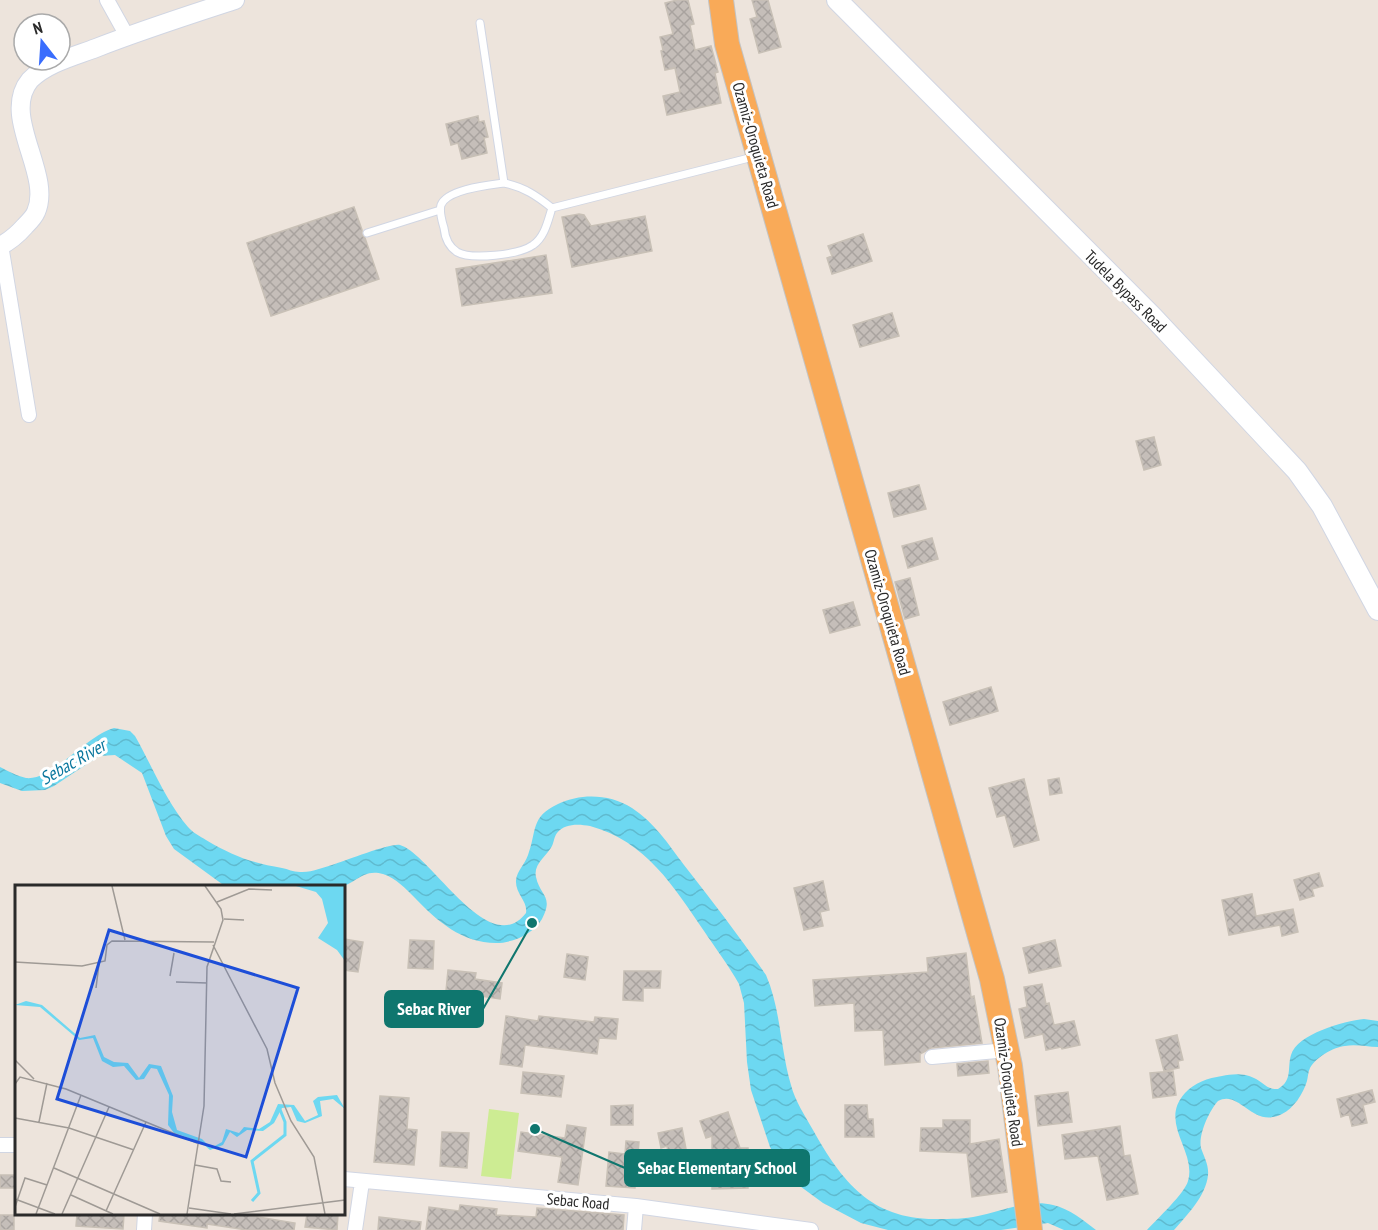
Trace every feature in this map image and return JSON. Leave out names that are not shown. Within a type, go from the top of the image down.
[{"type":"highway","name":"Ozamiz-Oroquieta Road","points":[[721,0],[727,44],[992,979],[1006,1050],[1030,1230]]},
{"type":"main road","name":"Tudela Bypass Road","points":[[837,0],[1153,317],[1297,471],[1322,506],[1378,610]]},
{"type":"street","points":[[107,0],[127,36]]},
{"type":"street","points":[[29,414],[1,245],[8,242],[29,222],[36,212],[39,199],[20,120],[18,104],[23,90],[30,80],[43,70],[127,36],[235,0]]},
{"type":"street","points":[[932,1057],[1006,1050]]},
{"type":"street","name":"Sebac Road","points":[[345,1179],[636,1206],[811,1230]]},
{"type":"street","points":[[355,1230],[362,1182]]},
{"type":"street","points":[[634,1230],[636,1206]]},
{"type":"street","points":[[144,1230],[145,1215]]},
{"type":"lane","points":[[480,23],[504,183]]},
{"type":"lane","points":[[552,208],[759,155]]},
{"type":"lane","points":[[504,183],[516,185],[533,193],[552,208],[543,233],[533,245],[518,251],[473,257],[455,251],[448,244],[440,210],[447,196],[504,183]]},
{"type":"lane","points":[[367,233],[440,210]]},
{"type":"green space","points":[[489,1109],[519,1113],[511,1179],[481,1176]]},
{"type":"water","points":[[114,728],[130,731],[135,736],[180,817],[197,834],[225,850],[261,864],[304,872],[378,849],[400,845],[413,852],[478,915],[495,924],[511,924],[526,913],[516,880],[528,855],[536,825],[543,814],[558,804],[576,798],[605,798],[623,803],[640,814],[661,834],[766,975],[775,1002],[787,1071],[795,1097],[835,1166],[862,1194],[877,1205],[894,1213],[914,1218],[968,1218],[1034,1203],[1053,1205],[1076,1215],[1096,1230],[1064,1230],[1048,1223],[1001,1230],[888,1230],[861,1223],[823,1203],[793,1181],[784,1171],[770,1147],[751,1090],[744,1003],[739,984],[670,882],[643,854],[610,833],[581,825],[572,825],[560,830],[550,850],[538,864],[536,872],[547,905],[542,919],[528,933],[516,939],[502,943],[484,942],[461,935],[451,929],[432,915],[400,884],[383,874],[370,873],[345,885],[222,884],[174,849],[166,836],[142,773],[115,755],[99,756],[45,790],[22,791],[0,783],[0,767],[26,778],[36,777],[58,765],[104,732]]},
{"type":"water","points":[[1364,1019],[1378,1021],[1378,1047],[1345,1046],[1321,1056],[1310,1068],[1298,1100],[1282,1114],[1262,1117],[1233,1100],[1218,1101],[1208,1117],[1201,1137],[1201,1148],[1208,1171],[1200,1198],[1174,1230],[1147,1230],[1176,1199],[1188,1181],[1188,1159],[1176,1126],[1175,1115],[1178,1104],[1189,1089],[1207,1080],[1238,1074],[1250,1076],[1268,1087],[1278,1089],[1286,1082],[1291,1055],[1302,1041],[1322,1030]]},
{"type":"building","points":[[688,0],[694,24],[690,25],[695,50],[711,46],[718,72],[715,73],[721,103],[667,115],[663,96],[680,92],[675,68],[665,70],[660,37],[673,34],[665,3]]},
{"type":"building","points":[[752,0],[768,0],[781,47],[759,53],[750,19],[757,17]]},
{"type":"building","points":[[478,116],[479,122],[484,121],[488,137],[484,138],[487,153],[462,159],[458,143],[451,145],[446,124]]},
{"type":"building","points":[[354,207],[379,279],[271,316],[247,243]]},
{"type":"building","points":[[584,215],[591,226],[645,216],[652,251],[572,267],[562,217]]},
{"type":"building","points":[[863,234],[872,261],[832,274],[827,258],[832,256],[828,246]]},
{"type":"building","points":[[546,255],[552,293],[462,306],[456,269]]},
{"type":"building","points":[[892,313],[899,336],[860,347],[853,325]]},
{"type":"building","points":[[1154,437],[1161,465],[1144,470],[1136,441]]},
{"type":"building","points":[[919,485],[926,509],[894,517],[888,493]]},
{"type":"building","points":[[932,538],[938,559],[908,568],[902,546]]},
{"type":"building","points":[[910,578],[919,615],[905,619],[895,582]]},
{"type":"building","points":[[853,602],[860,625],[830,633],[823,610]]},
{"type":"building","points":[[991,687],[998,711],[950,725],[943,702]]},
{"type":"building","points":[[1059,778],[1062,793],[1050,795],[1048,780]]},
{"type":"building","points":[[1024,779],[1039,840],[1014,847],[1005,815],[997,817],[989,788]]},
{"type":"building","points":[[1319,873],[1323,886],[1312,889],[1314,896],[1300,900],[1294,880]]},
{"type":"building","points":[[823,881],[829,910],[820,912],[823,926],[804,930],[794,888]]},
{"type":"building","points":[[1252,894],[1256,916],[1293,909],[1298,932],[1282,936],[1280,925],[1229,935],[1222,900]]},
{"type":"building","points":[[345,939],[363,942],[358,972],[345,970]]},
{"type":"building","points":[[410,940],[434,941],[433,969],[408,968]]},
{"type":"building","points":[[1055,940],[1061,966],[1029,973],[1023,948]]},
{"type":"building","points":[[966,953],[971,997],[974,996],[982,1043],[931,1048],[920,1054],[920,1062],[885,1065],[883,1030],[855,1031],[854,1003],[815,1006],[813,980],[928,972],[927,958]]},
{"type":"building","points":[[567,954],[588,957],[585,980],[564,977]]},
{"type":"building","points":[[448,970],[476,973],[475,979],[502,983],[500,999],[474,995],[472,1015],[444,1012]]},
{"type":"building","points":[[624,971],[661,971],[660,988],[643,988],[643,1001],[623,1000]]},
{"type":"building","points":[[1042,984],[1054,1025],[1074,1021],[1080,1045],[1046,1050],[1043,1034],[1025,1038],[1019,1009],[1027,1007],[1024,987]]},
{"type":"building","points":[[506,1016],[538,1021],[539,1016],[594,1022],[595,1017],[618,1019],[616,1039],[599,1038],[597,1054],[525,1045],[522,1067],[500,1064]]},
{"type":"building","points":[[1177,1035],[1183,1060],[1178,1061],[1179,1068],[1164,1071],[1156,1040]]},
{"type":"building","points":[[988,1061],[989,1073],[958,1076],[957,1064]]},
{"type":"building","points":[[1173,1071],[1176,1095],[1153,1098],[1150,1073]]},
{"type":"building","points":[[523,1072],[564,1076],[561,1097],[521,1093]]},
{"type":"building","points":[[1372,1090],[1375,1102],[1363,1105],[1367,1123],[1352,1126],[1349,1114],[1341,1117],[1337,1099]]},
{"type":"building","points":[[1068,1092],[1072,1122],[1038,1126],[1035,1096]]},
{"type":"building","points":[[380,1096],[409,1098],[407,1129],[417,1130],[414,1165],[374,1162]]},
{"type":"building","points":[[633,1105],[633,1125],[611,1125],[611,1106]]},
{"type":"building","points":[[845,1105],[867,1105],[868,1119],[873,1119],[874,1137],[845,1137]]},
{"type":"building","points":[[728,1112],[740,1148],[748,1148],[748,1188],[712,1189],[712,1136],[706,1138],[700,1121]]},
{"type":"building","points":[[943,1120],[970,1120],[970,1144],[999,1139],[1007,1192],[972,1197],[967,1153],[920,1151],[921,1128],[943,1128]]},
{"type":"building","points":[[567,1125],[586,1128],[578,1185],[558,1182],[562,1157],[518,1151],[521,1132],[565,1138]]},
{"type":"building","points":[[1120,1126],[1124,1156],[1130,1155],[1138,1194],[1107,1200],[1098,1156],[1065,1159],[1062,1135]]},
{"type":"building","points":[[682,1128],[686,1149],[668,1152],[667,1146],[661,1148],[658,1133]]},
{"type":"building","points":[[442,1132],[469,1133],[467,1168],[440,1166]]},
{"type":"building","points":[[626,1141],[639,1142],[635,1188],[606,1186],[609,1152],[625,1154]]},
{"type":"building","points":[[0,1175],[15,1175],[15,1188],[0,1188]]},
{"type":"building","points":[[460,1205],[497,1209],[496,1215],[536,1217],[537,1208],[624,1215],[623,1230],[426,1230],[429,1207],[459,1211]]},
{"type":"building","points":[[0,1215],[14,1215],[14,1230],[0,1230]]},
{"type":"building","points":[[77,1215],[124,1215],[123,1229],[76,1226]]},
{"type":"building","points":[[160,1215],[252,1215],[295,1223],[294,1230],[247,1230],[207,1224],[207,1228],[159,1221]]},
{"type":"building","points":[[307,1215],[338,1215],[337,1230],[305,1227]]},
{"type":"building","points":[[379,1217],[421,1222],[420,1230],[378,1230]]},
{"type":"place","name":"Sebac River","points":[[532,923]]},
{"type":"place","name":"Sebac Elementary School","points":[[535,1129]]}]
